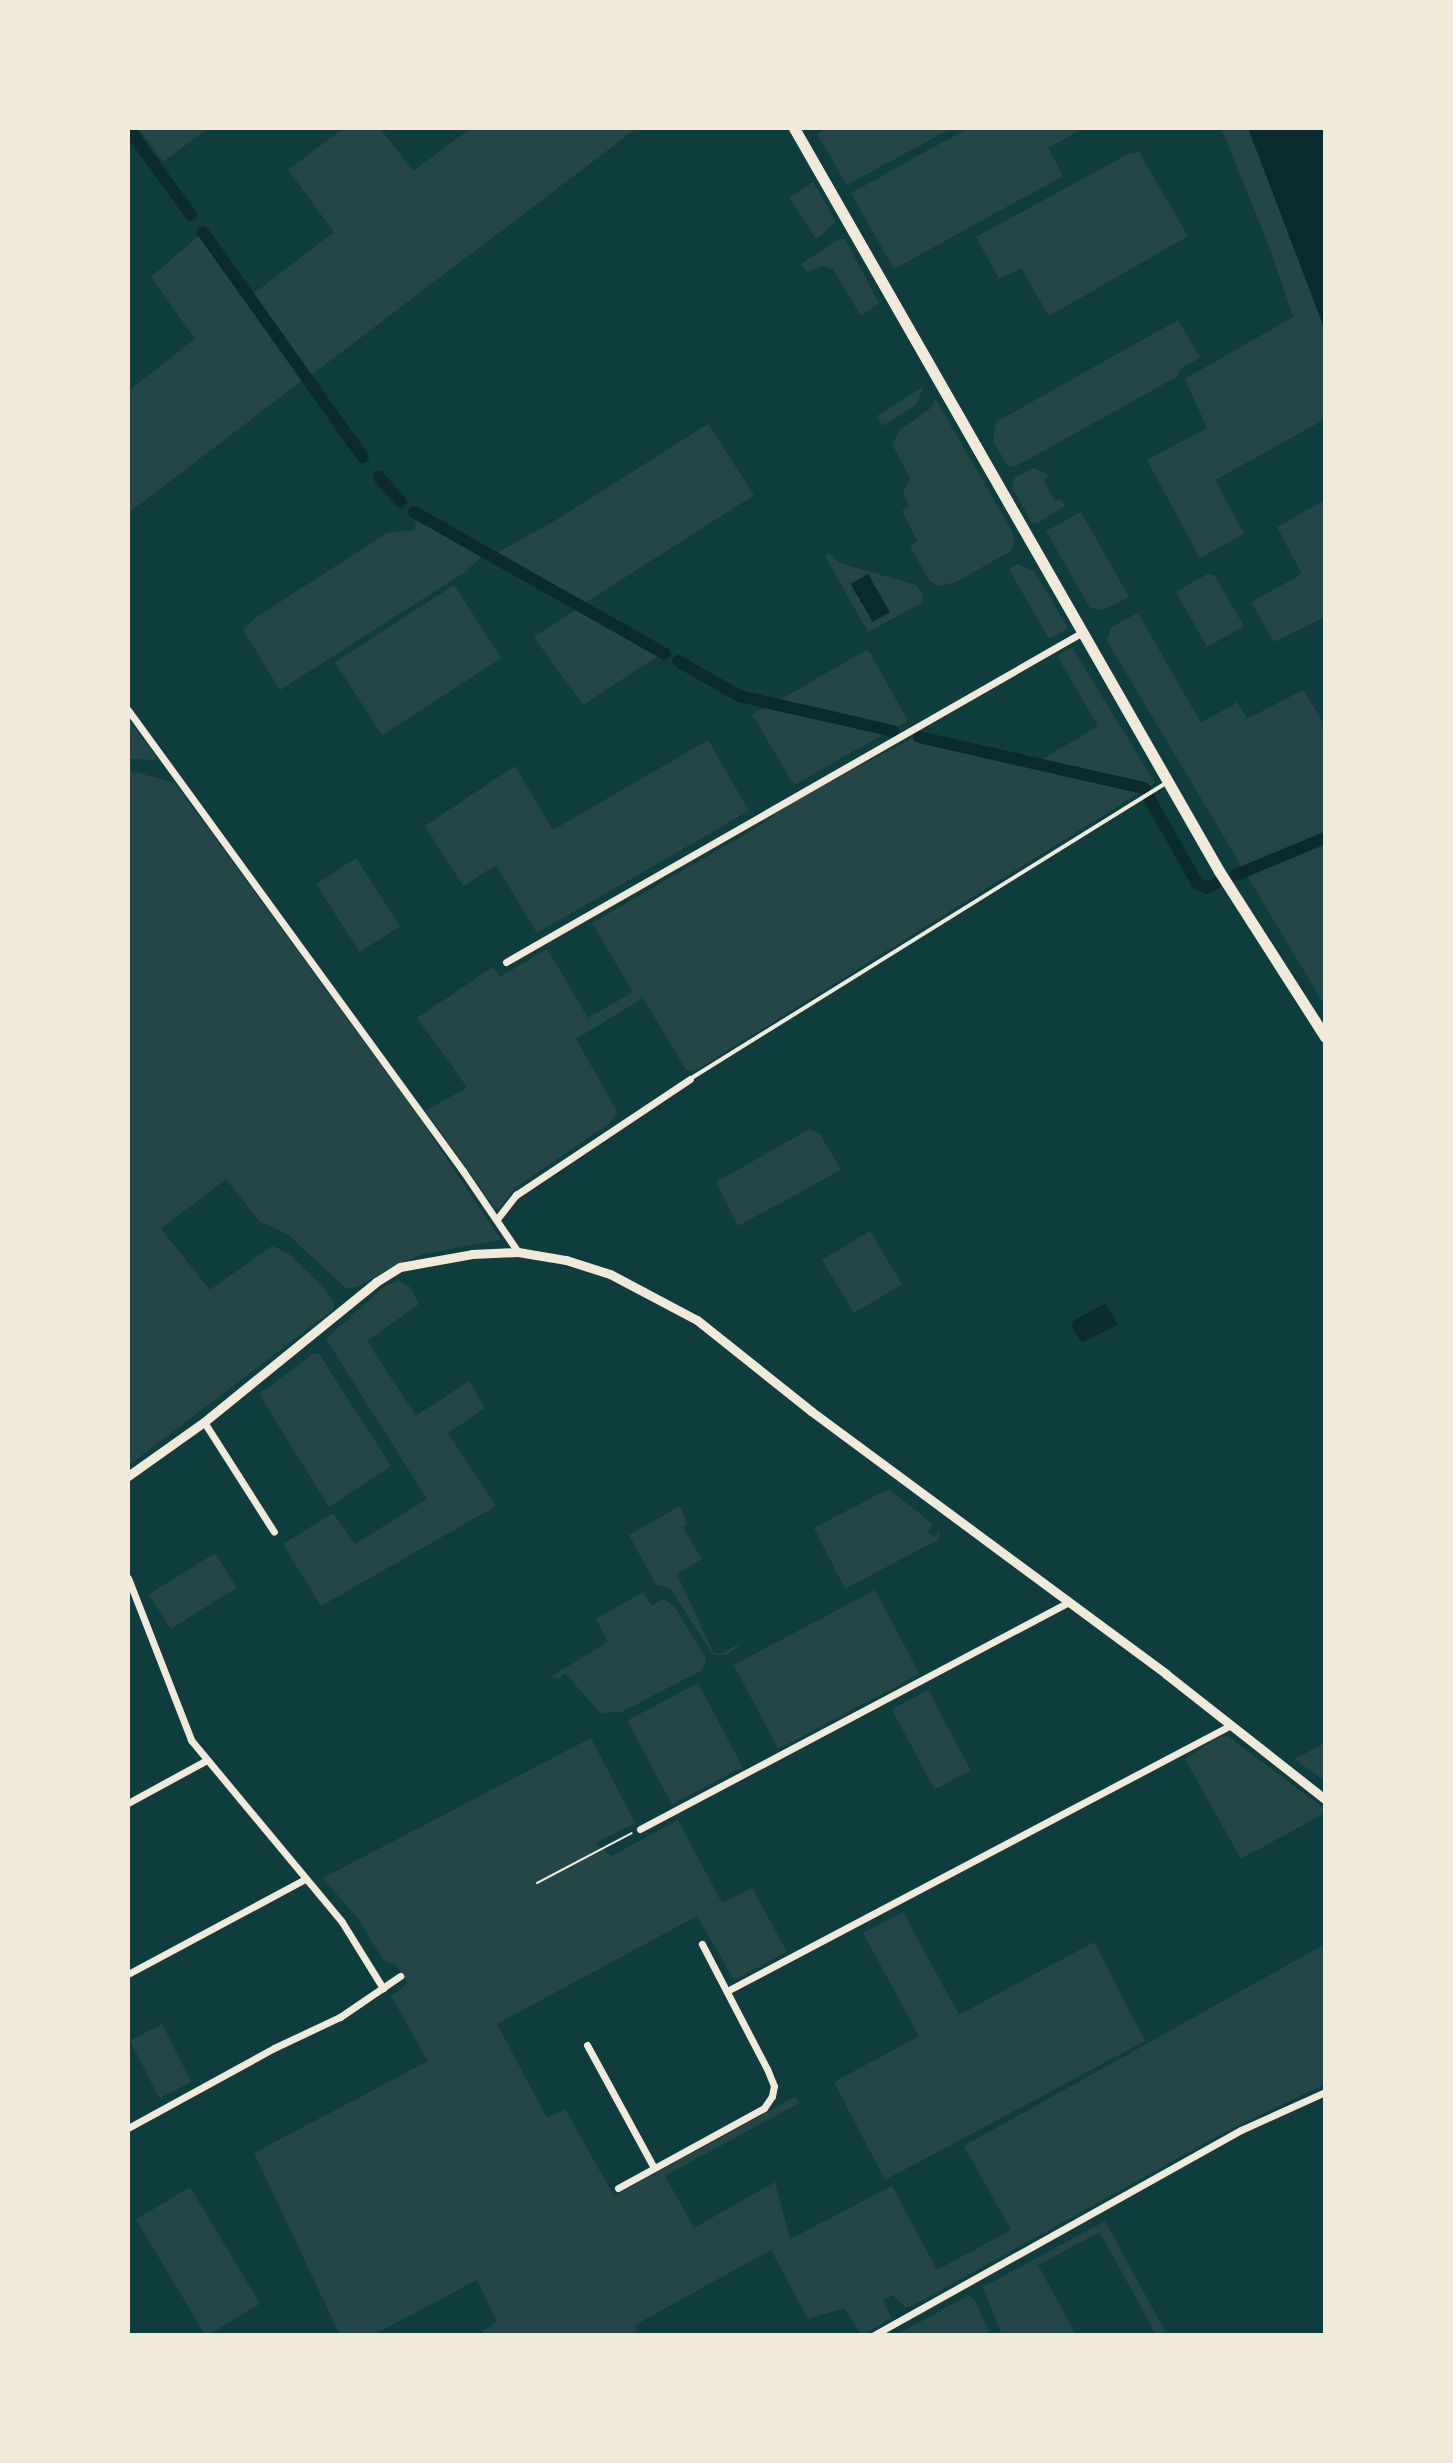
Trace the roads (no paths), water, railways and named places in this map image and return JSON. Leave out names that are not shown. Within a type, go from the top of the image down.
[{"type":"main road","points":[[794,128],[1219,871],[1325,1037]]},
{"type":"street","points":[[506,962],[1083,632]]},
{"type":"street","points":[[128,710],[518,1252]]},
{"type":"street","points":[[497,1219],[516,1195],[690,1079]]},
{"type":"street","points":[[128,1476],[204,1422],[400,1267],[457,1255],[518,1252],[566,1260],[610,1274],[697,1320],[811,1411],[1069,1602],[1325,1799]]},
{"type":"street","points":[[204,1422],[274,1532]]},
{"type":"street","points":[[128,1578],[185,1727],[205,1761],[342,1922],[383,1988]]},
{"type":"street","points":[[640,1829],[1069,1602]]},
{"type":"street","points":[[727,1991],[1231,1725]]},
{"type":"street","points":[[128,1803],[205,1761]]},
{"type":"street","points":[[128,1974],[305,1879]]},
{"type":"street","points":[[618,2188],[764,2108],[772,2096],[774,2086],[767,2069],[702,1944]]},
{"type":"street","points":[[128,2128],[274,2048],[340,2017],[400,1976]]},
{"type":"street","points":[[587,2045],[654,2168]]},
{"type":"street","points":[[874,2335],[1241,2130],[1325,2092]]},
{"type":"lane","points":[[690,1079],[1168,781]]},
{"type":"waterway","points":[[128,128],[191,215]]},
{"type":"waterway","points":[[203,232],[363,457]]},
{"type":"waterway","points":[[379,477],[401,502]]},
{"type":"waterway","points":[[414,512],[665,654]]},
{"type":"waterway","points":[[678,661],[739,696],[893,731]]},
{"type":"waterway","points":[[919,737],[1144,788]]},
{"type":"waterway","points":[[1149,798],[1197,883],[1206,888],[1215,884]]},
{"type":"waterway","points":[[1236,875],[1325,838]]}]
